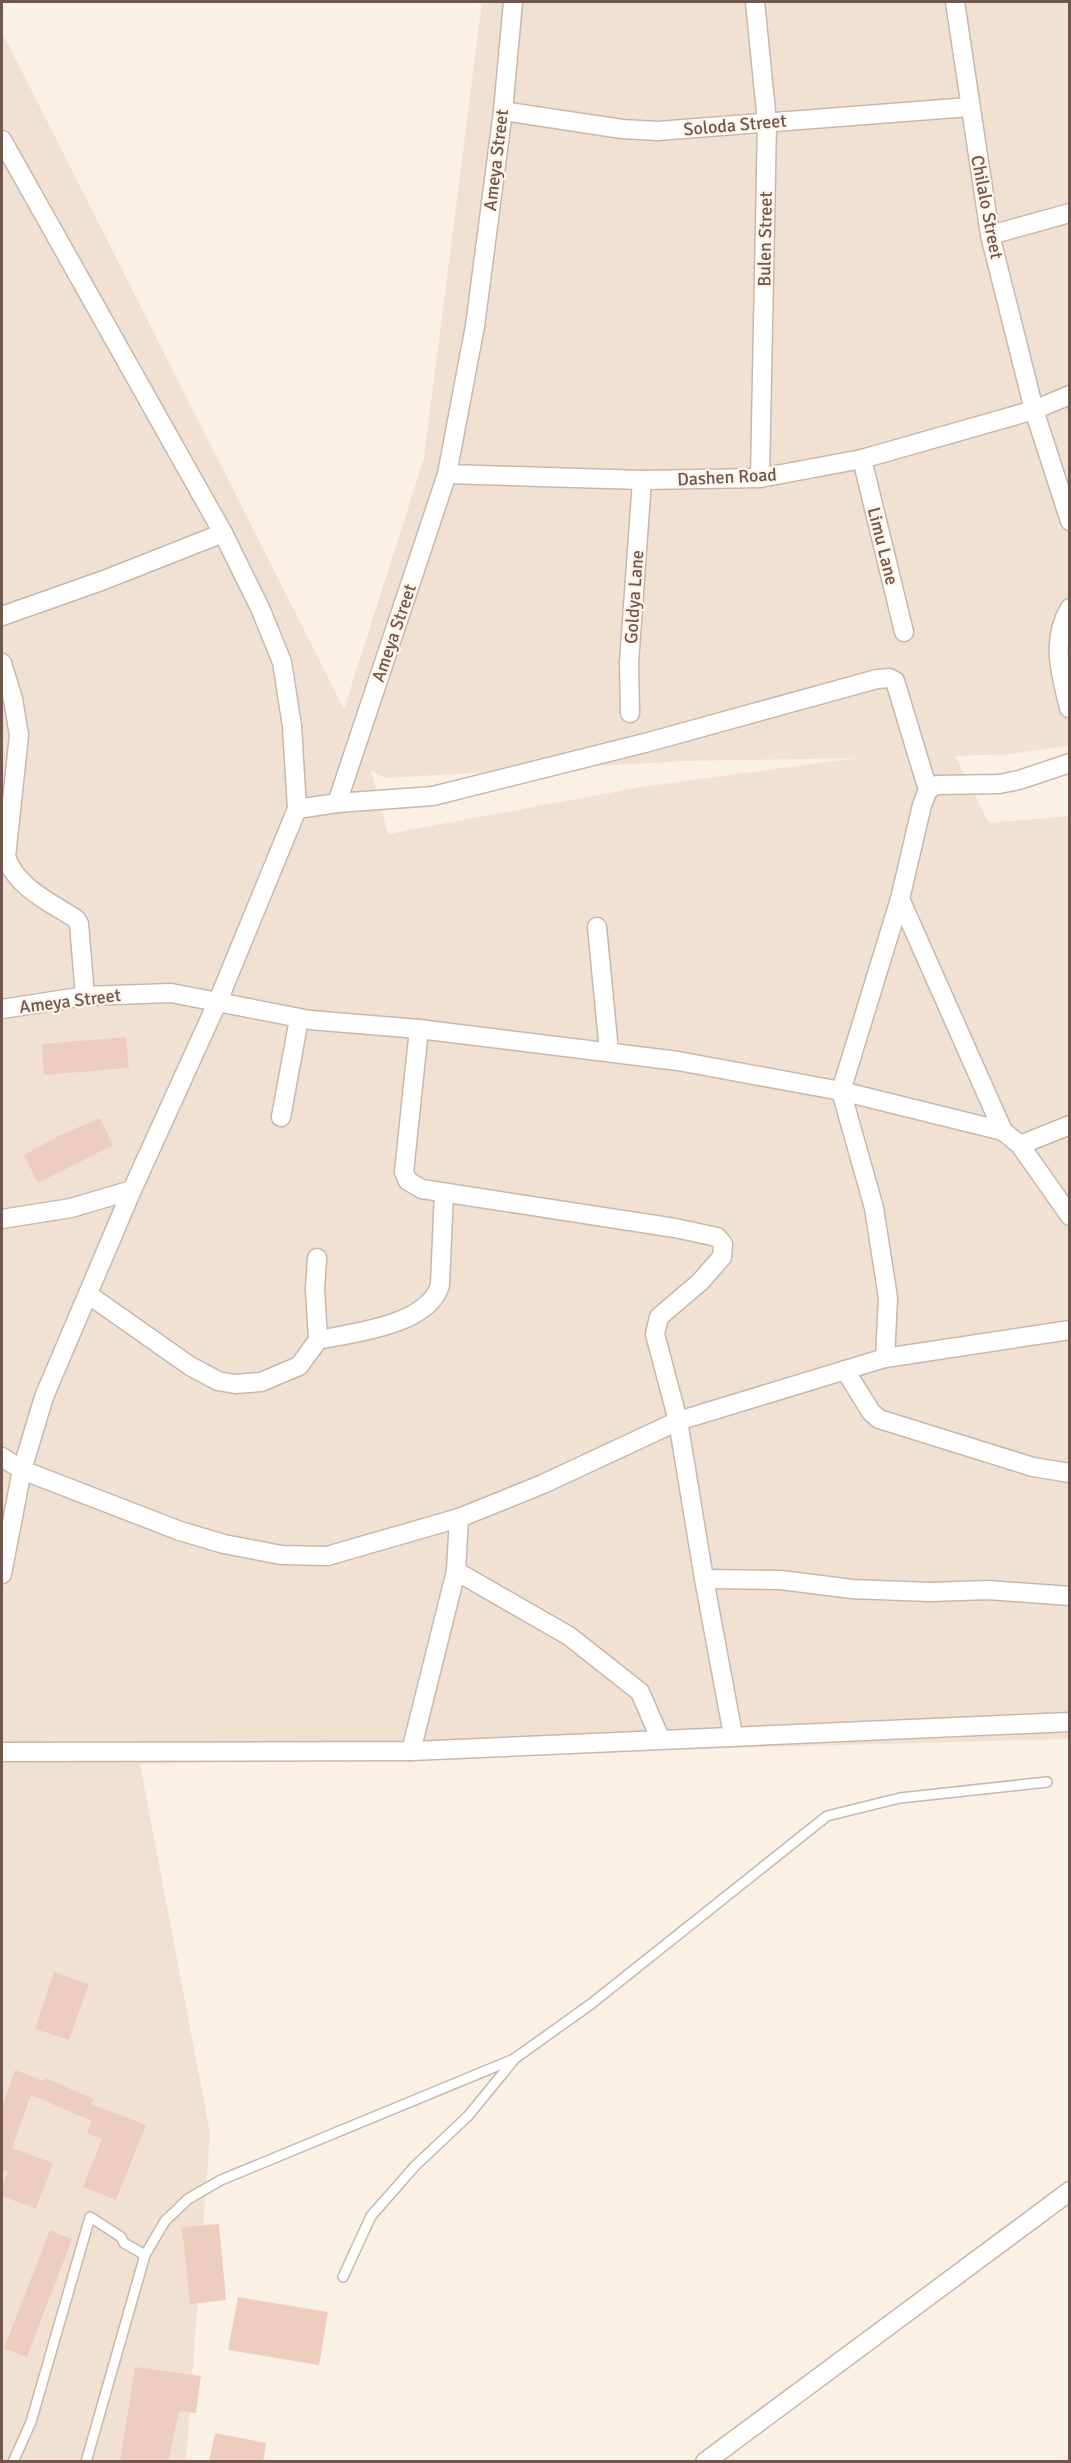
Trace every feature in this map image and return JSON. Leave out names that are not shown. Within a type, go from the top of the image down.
[{"type":"street","name":"Ameya Street","points":[[337,803],[447,474],[475,326],[503,111],[513,2]]},
{"type":"street","name":"Bulen Street","points":[[755,2],[767,122],[760,478]]},
{"type":"street","name":"Chilalo Street","points":[[955,2],[990,235],[1034,410],[1070,521]]},
{"type":"street","name":"Soloda Street","points":[[503,111],[622,129],[658,131],[969,107]]},
{"type":"street","points":[[2,140],[223,533],[260,608],[282,662],[292,726],[297,810],[218,1001],[132,1190],[44,1397],[22,1470],[2,1574]]},
{"type":"street","points":[[990,235],[1070,213]]},
{"type":"street","name":"Dashen Road","points":[[447,474],[642,480],[760,478],[862,459],[1034,410],[1070,395]]},
{"type":"street","name":"Limu Lane","points":[[862,459],[904,632]]},
{"type":"street","name":"Goldya Lane","points":[[630,714],[629,663],[642,480]]},
{"type":"street","points":[[2,616],[104,580],[223,533]]},
{"type":"street","points":[[1069,708],[1058,661],[1058,641],[1063,618],[1070,608]]},
{"type":"street","points":[[2,663],[13,699],[19,735],[6,857],[11,870],[22,883],[76,919],[79,924],[85,996]]},
{"type":"street","points":[[297,810],[337,803],[433,796],[645,744],[878,679],[889,678],[895,681],[928,790],[922,805],[900,899],[841,1091],[874,1208],[888,1298],[885,1359]]},
{"type":"street","points":[[928,790],[937,785],[999,784],[1070,763]]},
{"type":"street","points":[[900,899],[1003,1131],[1020,1145],[1070,1216]]},
{"type":"street","points":[[597,927],[609,1051]]},
{"type":"street","name":"Ameya Street","points":[[2,1009],[85,996],[171,993],[299,1019],[419,1029],[678,1061],[841,1091],[1003,1131]]},
{"type":"street","points":[[281,1117],[299,1019]]},
{"type":"street","points":[[419,1029],[404,1172],[408,1180],[422,1189],[717,1237],[723,1244],[722,1257],[700,1282],[659,1317],[655,1326],[655,1334],[678,1421],[704,1580],[733,1735]]},
{"type":"street","points":[[1020,1145],[1070,1125]]},
{"type":"street","points":[[2,1219],[71,1208],[132,1190]]},
{"type":"street","points":[[318,1340],[376,1328],[421,1311],[437,1296],[441,1276],[444,1192]]},
{"type":"street","points":[[89,1295],[190,1366],[218,1381],[235,1384],[261,1382],[299,1366],[318,1340],[315,1289],[317,1258]]},
{"type":"street","points":[[2,1457],[22,1470],[180,1531],[224,1544],[281,1555],[327,1556],[459,1518],[543,1484],[678,1421],[845,1370],[885,1359],[1070,1330]]},
{"type":"street","points":[[845,1370],[871,1413],[879,1419],[1033,1467],[1070,1473]]},
{"type":"street","points":[[411,1751],[456,1571],[459,1518]]},
{"type":"street","points":[[456,1571],[569,1636],[640,1692],[660,1738]]},
{"type":"street","points":[[704,1580],[781,1581],[852,1589],[930,1592],[988,1590],[1070,1596]]},
{"type":"street","points":[[2,1752],[411,1751],[660,1738],[1070,1722]]},
{"type":"street","points":[[705,2462],[1070,2191]]},
{"type":"lane","points":[[86,2462],[145,2255],[165,2221],[188,2199],[221,2180],[514,2059],[591,2004],[827,1816],[900,1798],[1047,1782]]},
{"type":"lane","points":[[343,2277],[371,2216],[416,2166],[468,2116],[514,2059]]},
{"type":"lane","points":[[13,2462],[31,2422],[90,2217],[120,2237],[124,2243],[145,2255]]},
{"type":"shaded area","points":[[482,2],[1069,2],[1069,745],[1011,754],[955,756],[989,823],[1069,816],[1069,1739],[140,1764],[210,2133],[186,2461],[2,2461],[2,32],[344,709],[424,458]],"holes":[[[857,758],[641,787],[388,834],[371,771],[386,778],[685,761]]]},
{"type":"building","points":[[126,1037],[129,1068],[44,1075],[42,1044]]},
{"type":"building","points":[[100,1118],[113,1145],[38,1183],[24,1155],[58,1136]]},
{"type":"building","points":[[54,1972],[89,1984],[69,2040],[35,2029]]},
{"type":"building","points":[[15,2070],[44,2081],[45,2078],[94,2099],[91,2104],[146,2125],[116,2200],[83,2187],[102,2139],[87,2133],[92,2121],[31,2095],[12,2148],[53,2163],[36,2209],[2,2196],[2,2188],[8,2171],[2,2171],[2,2108]]},
{"type":"building","points":[[219,2224],[226,2300],[190,2304],[182,2227]]},
{"type":"building","points":[[50,2230],[72,2239],[27,2357],[4,2348]]},
{"type":"building","points":[[238,2297],[328,2312],[319,2365],[228,2350]]},
{"type":"building","points":[[135,2367],[201,2376],[196,2413],[179,2411],[168,2462],[120,2462]]},
{"type":"building","points":[[215,2433],[266,2443],[263,2462],[209,2462]]}]
